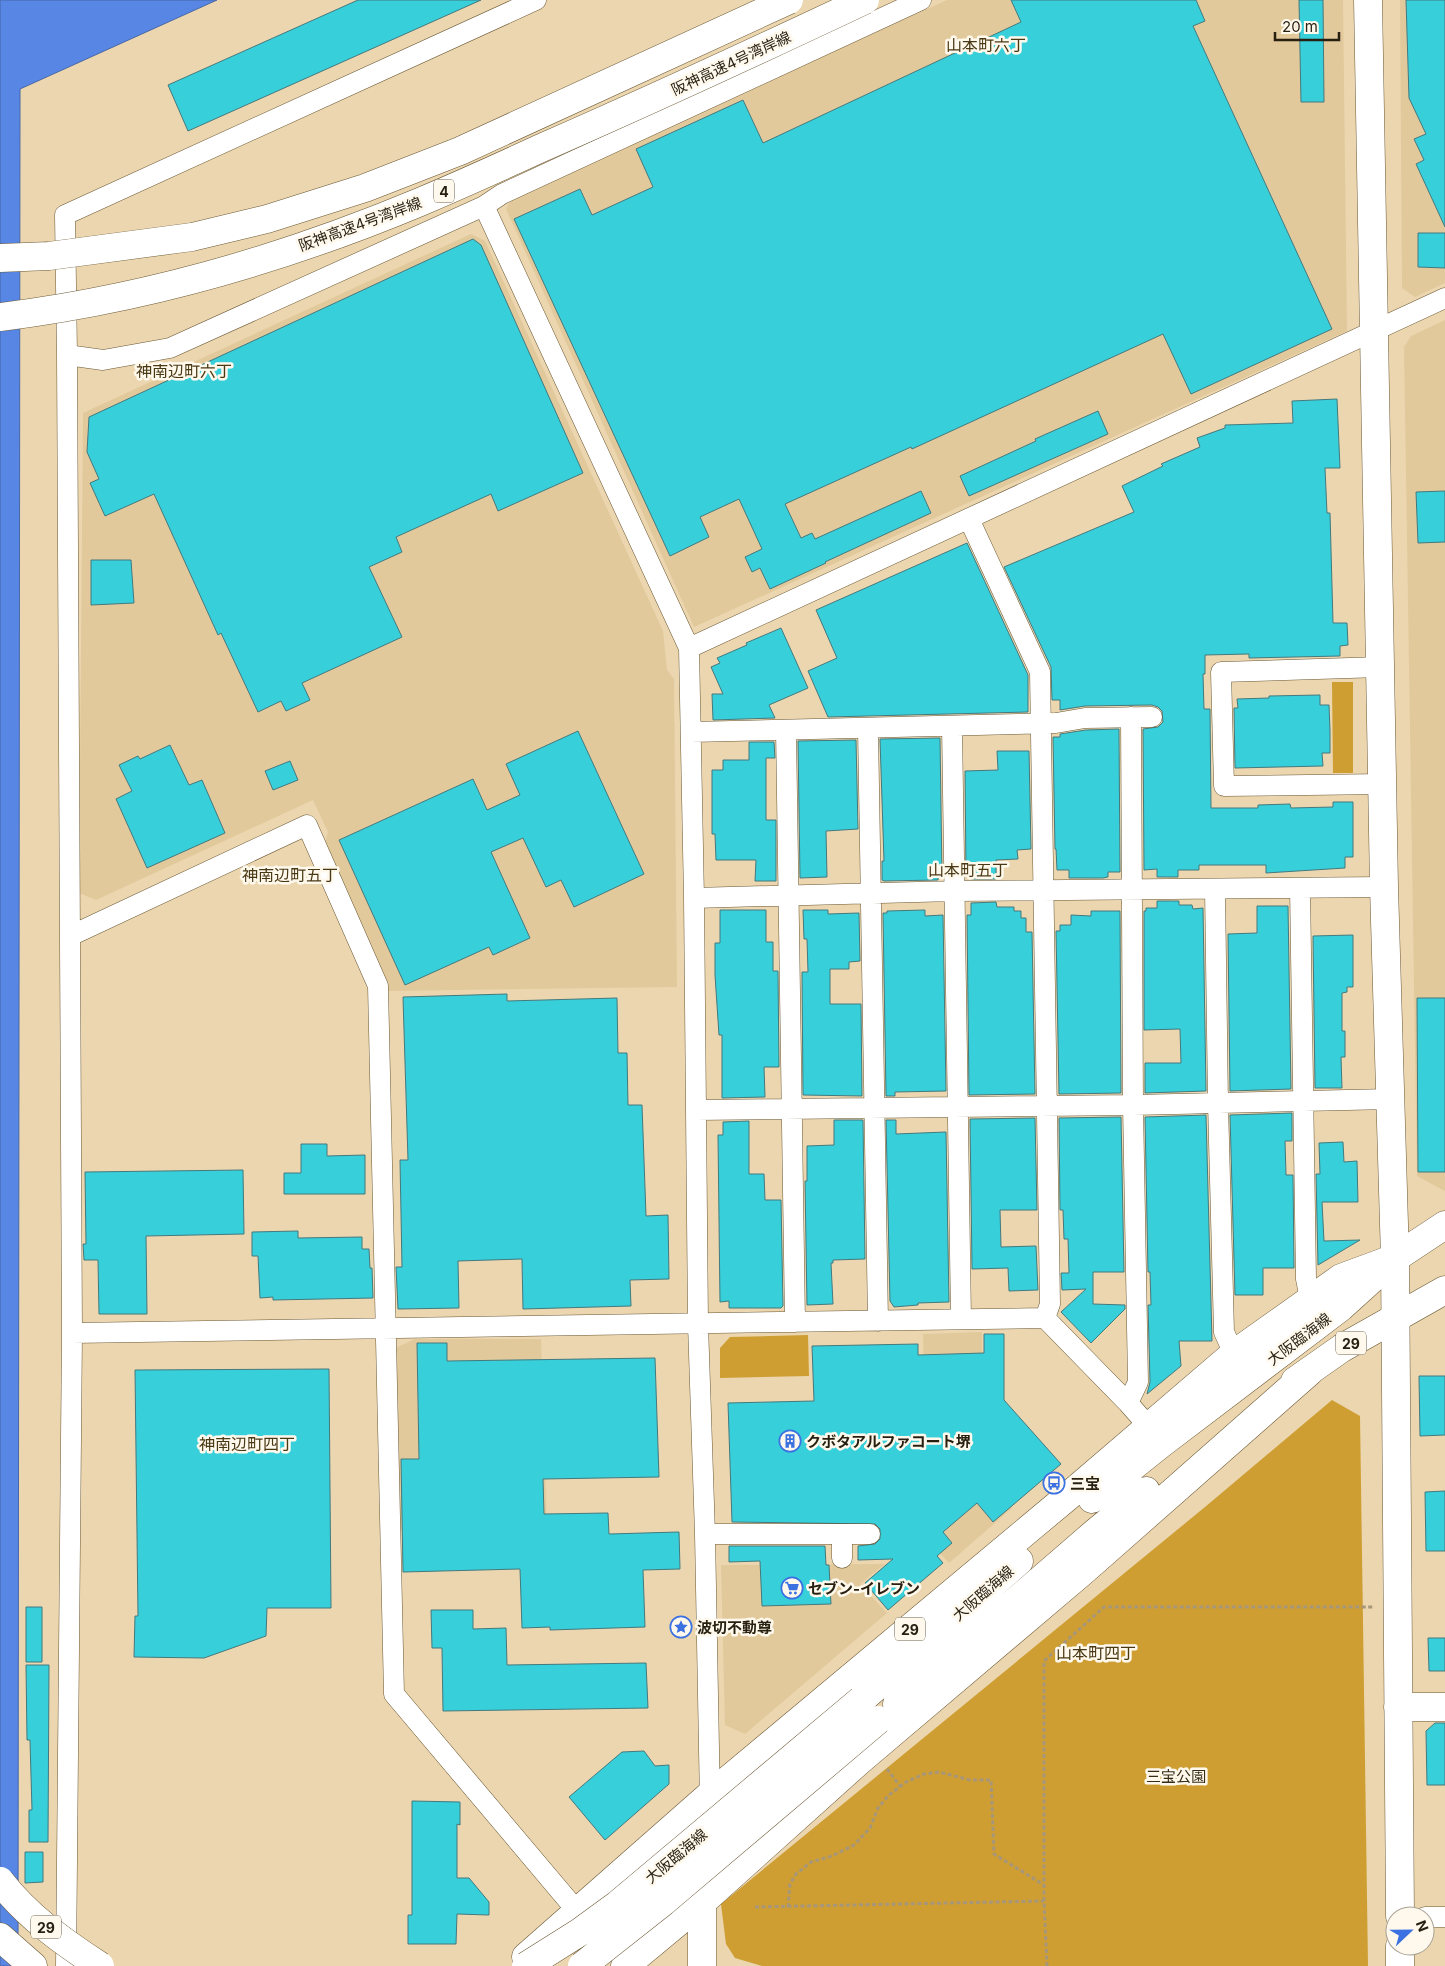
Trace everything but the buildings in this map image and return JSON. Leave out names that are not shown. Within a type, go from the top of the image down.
[{"type":"main road","name":"4","points":[[0,258],[58,254],[192,237],[267,219],[366,188],[460,151],[789,0]]},
{"type":"main road","name":"阪神高速4号湾岸線","points":[[0,317],[98,302],[149,291],[244,265],[336,234],[418,202],[586,128],[865,0]]},
{"type":"main road","points":[[1368,0],[1373,331],[1384,784],[1384,887],[1395,1258],[1400,1906]]},
{"type":"main road","name":"大阪臨海線","points":[[582,1966],[663,1902],[869,1710],[1068,1519],[1162,1443],[1341,1307],[1395,1258],[1445,1225]]},
{"type":"main road","name":"29","points":[[516,1966],[710,1795],[1059,1504],[1234,1354],[1341,1278],[1395,1258]]},
{"type":"main road","name":"大阪臨海線","points":[[526,1966],[580,1932],[617,1905],[869,1710],[1220,1433],[1342,1348],[1445,1290]]},
{"type":"main road","name":"29","points":[[625,1966],[702,1902],[858,1761],[1075,1578],[1309,1372]]},
{"type":"main road","points":[[1398,1707],[1445,1707]]},
{"type":"main road","name":"29","points":[[0,1881],[36,1919],[73,1949],[100,1966]]},
{"type":"main road","points":[[702,1902],[702,1966]]},
{"type":"main road","name":"29","points":[[0,1937],[33,1966]]},
{"type":"street","points":[[66,1966],[72,1333],[65,215],[536,0]]},
{"type":"street","points":[[67,354],[103,360],[170,348],[484,206],[502,194],[921,0]]},
{"type":"street","points":[[484,206],[689,648],[694,898],[698,1324],[705,1534],[710,1795],[702,1902]]},
{"type":"street","points":[[689,648],[1445,298]]},
{"type":"street","points":[[969,519],[1040,672],[1050,1304],[1045,1318]]},
{"type":"street","points":[[1381,667],[1221,672],[1224,786],[1384,784]]},
{"type":"street","points":[[691,732],[1040,724],[1085,718],[1152,717]]},
{"type":"street","points":[[1128,1403],[1138,1382],[1133,1105],[1131,718]]},
{"type":"street","points":[[952,726],[961,1319]]},
{"type":"street","points":[[868,728],[878,1321]]},
{"type":"street","points":[[786,730],[795,1322]]},
{"type":"street","points":[[70,936],[307,825],[378,986],[394,1694],[577,1911]]},
{"type":"street","points":[[694,898],[954,891],[1131,891],[1384,887]]},
{"type":"street","points":[[1300,888],[1306,1279],[1310,1299]]},
{"type":"street","points":[[1215,889],[1224,1332],[1234,1354]]},
{"type":"street","points":[[696,1110],[1133,1105],[1391,1099]]},
{"type":"street","points":[[72,1333],[1045,1318],[1149,1427]]},
{"type":"street","points":[[705,1534],[870,1534]]},
{"type":"street","points":[[842,1534],[842,1558]]},
{"type":"path","points":[[1047,1966],[1044,1901],[1044,1661],[1104,1607],[1374,1607]]},
{"type":"path","points":[[881,1763],[900,1786]]},
{"type":"path","points":[[788,1907],[790,1884],[796,1874],[811,1862],[832,1856],[854,1844],[870,1828],[878,1808],[900,1786],[924,1774],[939,1772],[970,1780],[991,1780],[994,1854],[1044,1886]]},
{"type":"path","points":[[755,1907],[1044,1901]]},
{"type":"shaded area","points":[[947,0],[1343,0],[1347,331],[694,627],[506,209],[512,198]]},
{"type":"shaded area","points":[[1400,0],[1445,0],[1445,283],[1415,297],[1402,288]]},
{"type":"shaded area","points":[[471,234],[485,241],[663,631],[667,670],[674,679],[677,987],[388,991],[388,983],[324,846],[328,832],[313,800],[96,900],[79,893],[83,413]]},
{"type":"shaded area","points":[[1445,320],[1445,1191],[1417,1176],[1404,347],[1411,336]]},
{"type":"shaded area","points":[[982,1332],[983,1430],[963,1448],[1012,1508],[949,1563],[896,1506],[926,1477],[923,1334]]},
{"type":"shaded area","points":[[415,1339],[541,1339],[547,1530],[396,1531],[393,1349]]},
{"type":"shaded area","points":[[885,1564],[860,1584],[887,1613],[745,1734],[725,1725],[721,1565]]},
{"type":"green space","points":[[1332,682],[1353,682],[1353,773],[1333,773]]},
{"type":"green space","points":[[808,1335],[809,1376],[720,1378],[720,1348],[730,1337]]},
{"type":"green space","name":"三宝公園","points":[[1332,1400],[1360,1416],[1368,1966],[762,1966],[735,1958],[726,1944],[721,1904],[1205,1507]]},
{"type":"water","points":[[0,0],[217,0],[20,89],[18,1966],[0,1966]]},
{"type":"place","name":"クボタアルファコート堺","points":[[790,1441]]},
{"type":"place","name":"三宝","points":[[1054,1483]]},
{"type":"place","name":"セブン-イレブン","points":[[792,1588]]},
{"type":"place","name":"波切不動尊","points":[[681,1627]]},
{"type":"district","name":"山本町六丁","points":[[986,45]]},
{"type":"district","name":"神南辺町六丁","points":[[184,371]]},
{"type":"district","name":"山本町五丁","points":[[968,870]]},
{"type":"district","name":"神南辺町五丁","points":[[290,875]]},
{"type":"district","name":"神南辺町四丁","points":[[247,1444]]},
{"type":"district","name":"山本町四丁","points":[[1096,1653]]}]
